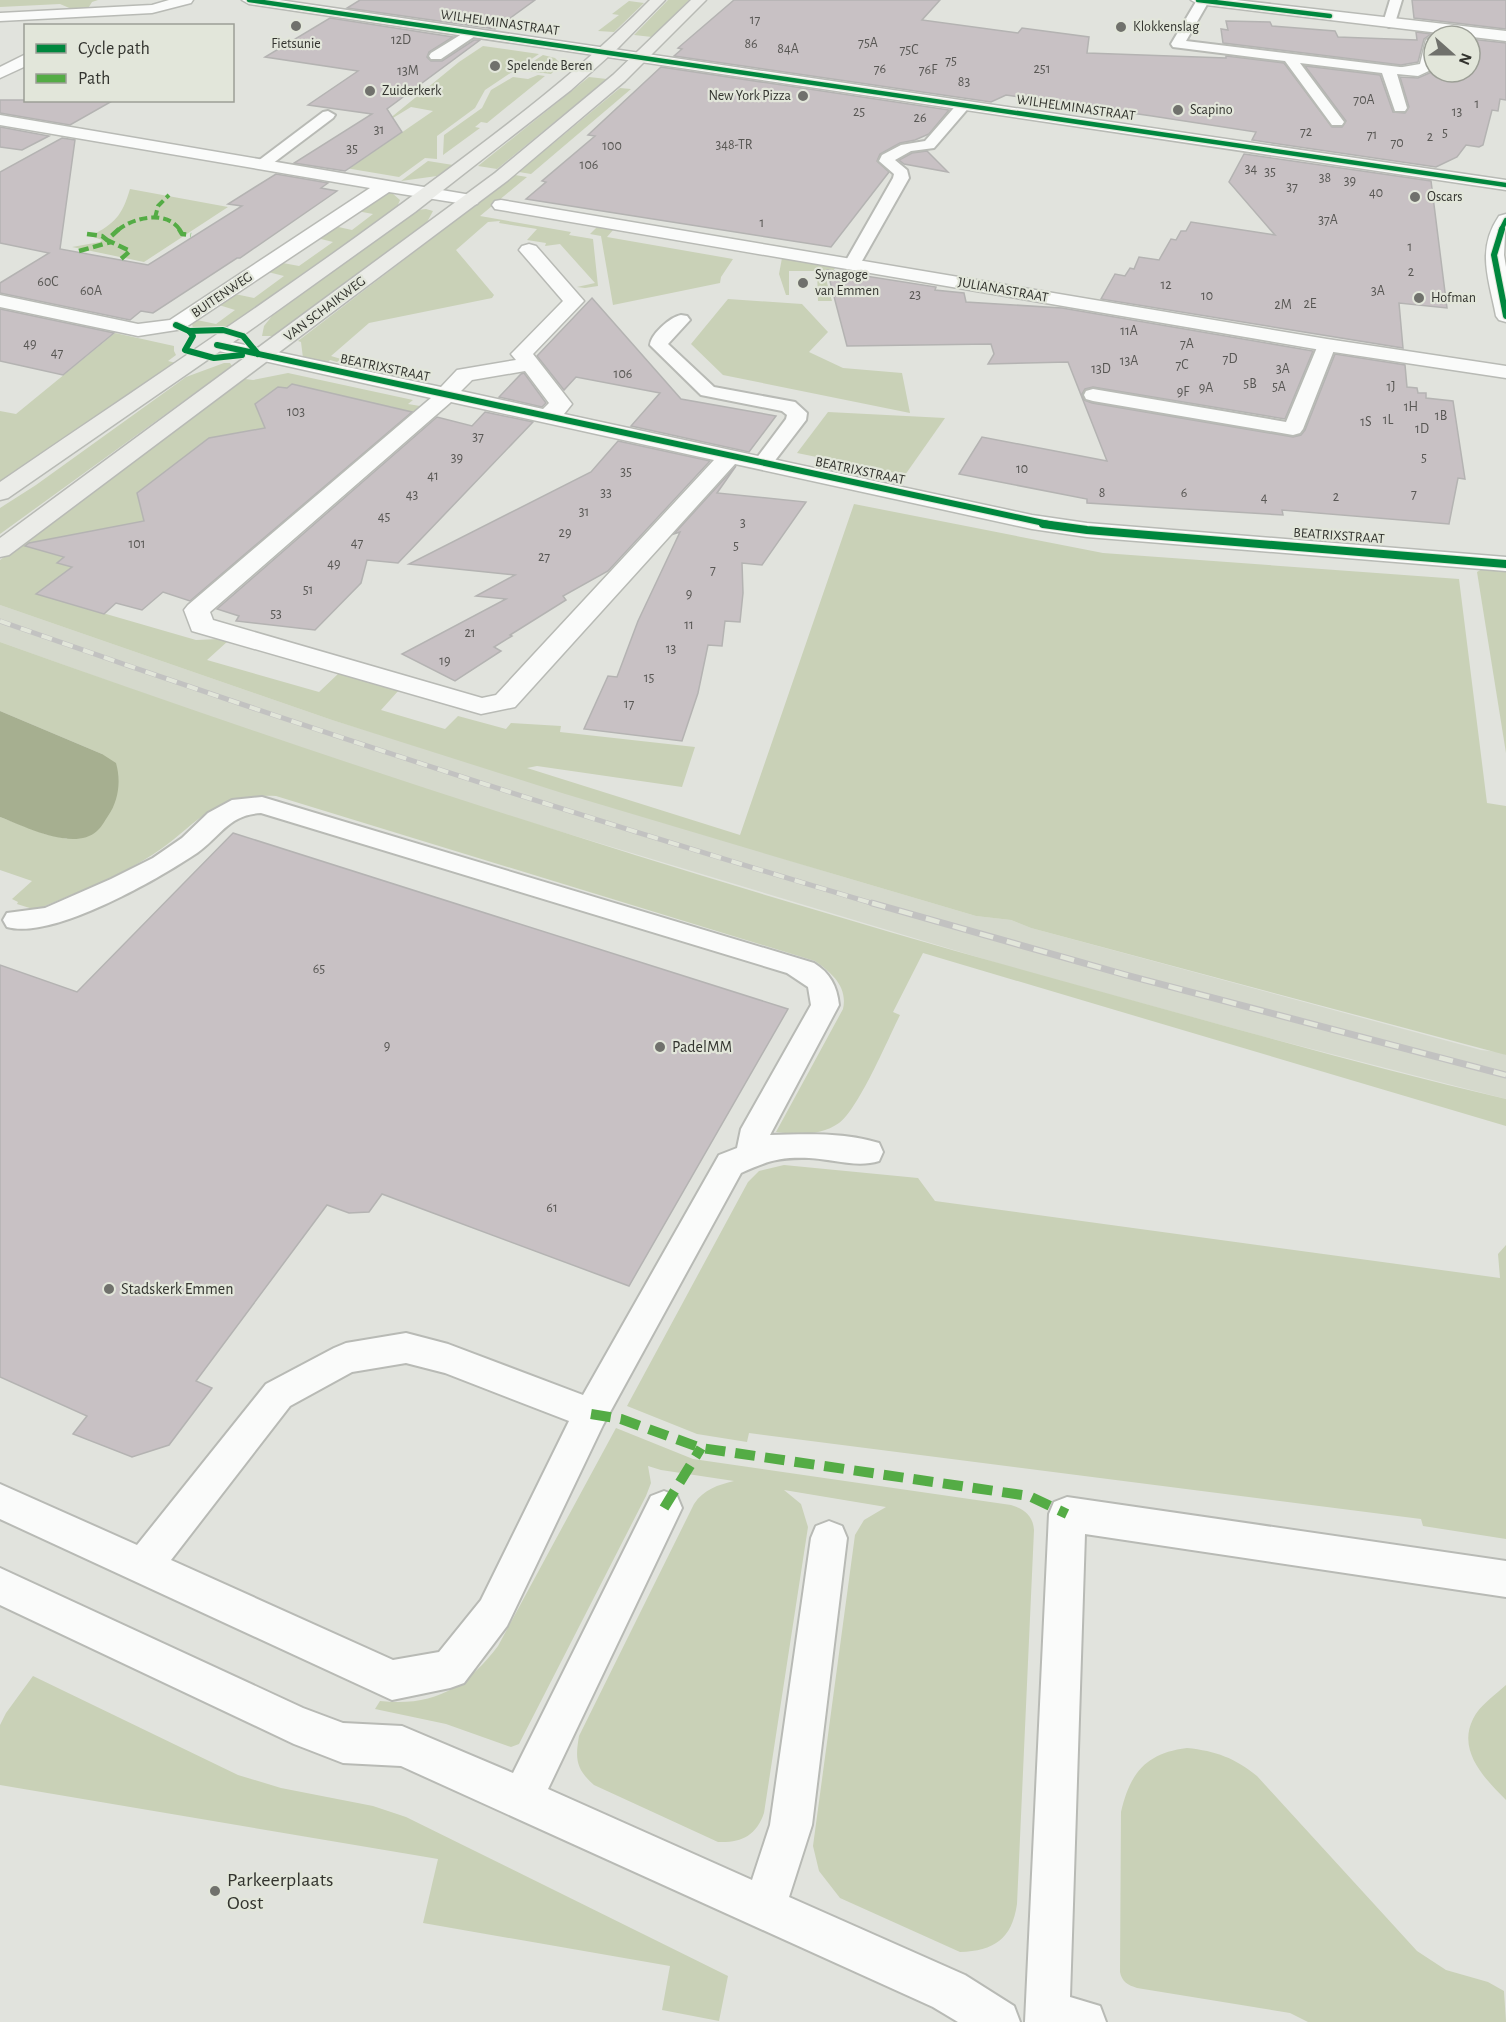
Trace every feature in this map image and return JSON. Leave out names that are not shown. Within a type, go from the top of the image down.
[{"type":"street","points":[[0,17],[152,9],[186,0]]},
{"type":"street","name":"WILHELMINASTRAAT","points":[[249,0],[605,52]]},
{"type":"street","name":"VAN SCHAIKWEG","points":[[0,493],[218,345],[429,193],[523,120],[605,52],[658,0]]},
{"type":"street","name":"VAN SCHAIKWEG","points":[[0,550],[471,200],[642,58],[699,0]]},
{"type":"street","points":[[1198,0],[1264,4],[1389,23],[1422,32]]},
{"type":"street","points":[[87,24],[92,21],[96,12]]},
{"type":"street","points":[[1482,36],[1506,36]]},
{"type":"street","points":[[605,52],[642,58]]},
{"type":"street","name":"WILHELMINASTRAAT","points":[[642,58],[1506,185]]},
{"type":"street","points":[[0,73],[24,60]]},
{"type":"street","points":[[1396,70],[1418,71],[1422,69]]},
{"type":"street","points":[[0,120],[471,200]]},
{"type":"street","name":"BUITENWEG","points":[[0,301],[138,330],[176,325],[387,185]]},
{"type":"street","name":"JULIANASTRAAT","points":[[501,205],[1327,345],[1506,372]]},
{"type":"street","points":[[1506,220],[1498,236],[1494,255],[1506,316]]},
{"type":"street","points":[[529,250],[574,301],[522,354],[561,404],[548,417]]},
{"type":"street","name":"BEATRIXSTRAAT","points":[[218,345],[1032,522],[1088,530],[1506,564]]},
{"type":"street","name":"BEATRIXSTRAAT","points":[[530,364],[465,375],[422,418],[197,610],[201,625],[480,706],[505,701],[730,456]]},
{"type":"lane","points":[[1389,23],[1396,0]]},
{"type":"lane","points":[[1203,1],[1178,44],[1396,70],[1400,108]]},
{"type":"lane","points":[[436,56],[470,33]]},
{"type":"lane","points":[[1290,58],[1337,122]]},
{"type":"lane","points":[[852,264],[901,178],[902,173],[887,161],[887,158],[894,152],[906,148],[929,145],[964,105]]},
{"type":"lane","points":[[263,164],[328,115]]},
{"type":"lane","points":[[681,320],[659,341],[659,345],[708,392],[788,406],[797,413],[796,420],[763,464]]},
{"type":"lane","points":[[1093,395],[1293,429],[1327,345]]},
{"type":"lane","points":[[17,920],[49,917],[120,885],[162,864],[190,844],[218,819],[241,806],[262,806],[797,966],[813,975],[824,987],[825,1005],[756,1129],[752,1155]]},
{"type":"lane","points":[[0,1501],[392,1680],[450,1669],[494,1613],[591,1414],[730,1164],[770,1147],[810,1146],[868,1152]]},
{"type":"lane","points":[[144,1566],[278,1395],[346,1358],[406,1348],[448,1359],[591,1414]]},
{"type":"lane","points":[[522,1798],[664,1508]]},
{"type":"lane","points":[[1059,2020],[1067,1514],[1506,1579]]},
{"type":"lane","points":[[765,1907],[791,1825],[829,1538]]},
{"type":"lane","points":[[0,1586],[294,1724],[343,1743],[402,1746],[522,1798],[949,1991],[998,2022]]},
{"type":"shaded area","points":[[0,0],[98,0],[92,2],[87,10],[74,10],[60,4],[0,7]]},
{"type":"shaded area","points":[[668,0],[689,0],[652,37],[634,35]]},
{"type":"shaded area","points":[[629,1],[644,3],[614,32],[598,31],[619,15],[612,14]]},
{"type":"shaded area","points":[[483,46],[539,54],[485,90],[475,108],[437,136],[437,159],[425,158],[399,177],[304,161],[308,158],[353,166],[433,111],[411,107],[383,124],[459,62]]},
{"type":"shaded area","points":[[543,55],[555,58],[559,62],[559,66],[551,74],[520,70]]},
{"type":"shaded area","points":[[538,75],[545,76],[487,123],[481,122],[475,127],[480,128],[443,155],[444,135],[482,108],[491,90],[513,77],[528,79]]},
{"type":"shaded area","points":[[589,77],[607,79],[497,169],[478,166]]},
{"type":"shaded area","points":[[620,88],[631,89],[531,174],[519,172]]},
{"type":"shaded area","points":[[428,161],[453,165],[437,176],[401,181]]},
{"type":"shaded area","points":[[515,175],[527,177],[480,216],[571,232],[569,235],[593,239],[598,286],[577,287],[595,283],[560,244],[545,246],[546,243],[527,240],[537,229],[499,223],[500,221],[488,222],[456,250],[494,295],[492,298],[369,323],[331,356],[341,359],[337,362],[330,360],[327,363],[303,358],[301,342],[298,341]]},
{"type":"shaded area","points":[[130,189],[228,207],[144,262],[72,247],[102,240],[91,236],[112,223],[124,206]]},
{"type":"shaded area","points":[[387,193],[392,193],[400,200],[397,207],[226,328],[198,330],[193,328],[192,324],[197,320],[216,324],[235,310],[219,305],[235,294],[254,298],[284,276],[268,272],[283,263],[299,266],[333,242],[317,238],[334,226],[352,230],[373,214],[357,211]]},
{"type":"shaded area","points":[[418,210],[433,211],[426,224],[273,336],[262,336],[264,326],[272,316]]},
{"type":"shaded area","points":[[597,227],[613,230],[607,237],[733,259],[721,277],[720,283],[613,305],[601,236],[590,234]]},
{"type":"shaded area","points":[[782,258],[836,267],[826,279],[832,301],[818,301],[817,271],[789,271],[789,295],[786,295],[779,274]]},
{"type":"shaded area","points":[[728,299],[802,304],[828,332],[809,352],[843,368],[902,373],[910,413],[723,375],[691,344]]},
{"type":"shaded area","points":[[115,333],[174,346],[176,355],[168,361],[176,363],[0,485],[0,411],[16,414]]},
{"type":"shaded area","points":[[224,363],[230,363],[232,366],[0,534],[0,508],[36,485],[186,377]]},
{"type":"shaded area","points":[[288,373],[413,400],[408,404],[420,406],[402,422],[397,422],[399,409],[389,406],[335,416],[325,392],[292,384],[287,388],[278,387],[255,404],[265,428],[145,487],[137,493],[144,521],[55,554],[64,557],[57,563],[72,567],[37,594],[196,640],[228,641],[207,660],[319,692],[339,673],[399,690],[381,710],[445,729],[458,716],[506,729],[511,723],[561,726],[560,732],[695,747],[682,787],[537,766],[527,768],[740,835],[854,504],[1103,553],[1459,579],[1487,803],[1506,806],[1506,1055],[1031,928],[1011,920],[976,916],[562,793],[332,720],[0,605],[0,560],[245,379],[253,380]]},
{"type":"shaded area","points":[[828,412],[945,418],[905,475],[797,453]]},
{"type":"shaded area","points":[[1484,568],[1506,569],[1506,753],[1477,572]]},
{"type":"shaded area","points":[[0,605],[332,720],[837,875],[976,916],[1011,920],[1031,928],[1481,1050],[1499,1052],[1506,1055],[1506,1099],[1265,1037],[1017,969],[489,810],[226,723],[0,642]]},
{"type":"shaded area","points":[[0,642],[418,786],[699,875],[1124,998],[1362,1063],[1506,1099],[1506,1126],[923,953],[893,1012],[900,1015],[847,1116],[832,1127],[817,1132],[800,1134],[776,1132],[843,1009],[841,987],[827,970],[815,961],[276,796],[233,800],[204,815],[144,860],[104,880],[36,910],[17,904],[18,902],[12,899],[32,881],[0,870],[0,817],[45,834],[67,839],[102,754],[0,711]]},
{"type":"shaded area","points":[[0,711],[102,754],[116,763],[119,783],[117,797],[112,810],[97,831],[87,837],[63,838],[35,831],[0,817]]},
{"type":"shaded area","points":[[784,1165],[918,1178],[935,1201],[1500,1278],[1498,1254],[1506,1245],[1506,1539],[1423,1526],[1421,1519],[749,1433],[747,1442],[697,1434],[627,1406],[748,1182],[759,1171]]},
{"type":"shaded area","points":[[616,1428],[693,1459],[1011,1505],[1024,1511],[1030,1517],[1034,1530],[1017,1904],[1011,1926],[999,1941],[983,1949],[960,1952],[840,1898],[819,1871],[813,1846],[855,1535],[864,1520],[886,1507],[784,1490],[801,1504],[808,1527],[764,1813],[757,1827],[747,1837],[718,1842],[594,1785],[580,1769],[577,1757],[579,1736],[694,1504],[707,1491],[734,1481],[648,1466],[651,1483],[646,1496],[519,1744],[511,1747],[446,1724],[375,1709],[380,1701],[416,1701],[447,1692],[474,1673],[486,1661],[498,1646]]},
{"type":"shaded area","points":[[33,1676],[238,1775],[281,1788],[373,1806],[406,1817],[728,1976],[719,2021],[662,2010],[670,1966],[423,1923],[438,1859],[0,1785],[0,1725]]},
{"type":"shaded area","points":[[1506,1685],[1506,1800],[1482,1774],[1468,1742],[1469,1731],[1476,1714]]},
{"type":"shaded area","points":[[1187,1748],[1225,1756],[1257,1776],[1417,1951],[1446,1970],[1488,1982],[1504,1991],[1506,2022],[1308,2022],[1290,2013],[1137,1988],[1126,1983],[1120,1972],[1121,1812],[1129,1786],[1142,1767],[1161,1755]]},
{"type":"building","points":[[360,0],[535,0],[495,29],[347,8]]},
{"type":"building","points":[[734,0],[940,0],[922,20],[1018,33],[1022,28],[1089,37],[1087,53],[1226,58],[1226,56],[1284,63],[1332,127],[1342,127],[1346,121],[1305,66],[1380,75],[1393,112],[1405,113],[1409,107],[1400,77],[1422,76],[1422,84],[1482,84],[1482,40],[1506,43],[1506,100],[1500,99],[1498,111],[1492,110],[1483,145],[1479,147],[1466,145],[1457,157],[1436,167],[1252,140],[1256,132],[1152,116],[1006,95],[991,102],[674,56],[682,49],[678,48]]},
{"type":"building","points":[[1412,0],[1506,0],[1506,29],[1482,26],[1482,24],[1414,18]]},
{"type":"building","points":[[330,18],[453,37],[429,52],[427,57],[431,61],[442,61],[474,40],[480,40],[387,109],[402,132],[345,171],[294,163],[372,114],[308,105],[358,71],[265,57]]},
{"type":"building","points":[[1226,21],[1270,22],[1272,26],[1335,31],[1338,37],[1417,40],[1416,32],[1422,33],[1422,47],[1418,62],[1401,65],[1223,43],[1221,29],[1228,30]]},
{"type":"building","points":[[661,67],[949,110],[929,134],[900,143],[880,154],[877,161],[889,172],[831,247],[526,199],[546,182],[542,181],[595,136],[588,135]]},
{"type":"building","points":[[0,100],[110,102],[70,125],[0,113]]},
{"type":"building","points":[[0,127],[49,136],[22,150],[0,147]]},
{"type":"building","points":[[62,138],[75,140],[60,249],[148,265],[242,206],[228,204],[276,174],[328,183],[321,188],[337,191],[240,258],[153,313],[141,311],[130,320],[0,293],[0,283],[49,253],[0,243],[0,172]]},
{"type":"building","points":[[927,151],[948,172],[904,164],[899,160],[912,153]]},
{"type":"building","points":[[1244,154],[1431,181],[1447,308],[1399,303],[1403,348],[1101,299],[1115,274],[1125,276],[1130,268],[1134,269],[1139,257],[1159,260],[1171,239],[1176,240],[1181,231],[1186,231],[1191,222],[1275,235],[1229,182]]},
{"type":"building","points":[[827,270],[936,287],[935,290],[964,293],[966,302],[1062,308],[1313,351],[1285,419],[1093,387],[1085,389],[1082,394],[1084,400],[1092,403],[1293,437],[1301,435],[1305,430],[1335,354],[1405,365],[1407,387],[1417,388],[1418,393],[1426,393],[1426,398],[1453,401],[1465,479],[1458,478],[1449,524],[1282,510],[1283,515],[1087,503],[1087,499],[959,474],[982,437],[1107,461],[1068,362],[988,364],[994,354],[991,344],[847,346]]},
{"type":"building","points":[[592,298],[681,399],[776,416],[749,452],[631,426],[660,393],[576,377],[564,390],[537,356]]},
{"type":"building","points":[[0,309],[114,333],[63,375],[0,361]]},
{"type":"building","points":[[524,373],[546,403],[542,407],[499,397]]},
{"type":"building","points":[[292,384],[412,412],[190,601],[163,592],[142,610],[116,603],[104,614],[36,594],[72,567],[57,563],[64,557],[25,546],[29,543],[144,521],[137,493],[209,438],[265,428],[255,404],[278,387],[287,388]]},
{"type":"building","points":[[485,412],[533,422],[398,563],[367,560],[361,583],[315,630],[236,621],[239,616],[217,609],[437,417],[472,426]]},
{"type":"building","points":[[618,441],[710,461],[608,571],[563,596],[566,600],[510,635],[512,636],[494,647],[501,651],[455,681],[402,654],[506,599],[476,596],[515,575],[409,564],[591,472]]},
{"type":"building","points":[[736,466],[717,493],[806,502],[762,565],[742,563],[743,593],[740,622],[725,621],[722,646],[708,645],[698,693],[682,741],[584,729],[608,676],[617,677],[638,621],[680,532],[674,534]]},
{"type":"building","points":[[233,833],[788,1009],[629,1286],[382,1194],[369,1212],[349,1213],[327,1205],[196,1381],[212,1388],[169,1445],[132,1457],[73,1434],[87,1416],[0,1377],[0,965],[77,992]]},
{"type":"railway","points":[[0,621],[437,769],[878,905]]},
{"type":"railway","points":[[872,903],[1126,975],[1506,1075]]},
{"type":"marked path","points":[[155,218],[158,206],[169,195]]},
{"type":"marked path","points":[[121,259],[130,251],[107,240],[121,227],[133,221],[149,218],[166,219],[179,227],[182,234],[191,235]]},
{"type":"marked path","points":[[87,234],[102,236],[107,240]]},
{"type":"marked path","points":[[79,251],[111,242]]},
{"type":"marked path","points":[[591,1414],[621,1419],[701,1448],[1029,1496],[1067,1514]]},
{"type":"marked path","points":[[664,1508],[701,1448]]},
{"type":"cycle path","points":[[249,0],[1506,185]]},
{"type":"cycle path","points":[[1198,0],[1330,16]]},
{"type":"cycle path","points":[[1506,220],[1498,236],[1494,255],[1506,316]]},
{"type":"cycle path","points":[[176,325],[189,331],[223,330],[243,336],[258,354]]},
{"type":"cycle path","points":[[189,331],[193,336],[185,350],[214,358],[242,355]]},
{"type":"cycle path","points":[[217,345],[1032,522],[1087,530],[1506,564]]},
{"type":"place","name":"Fietsunie","points":[[296,26]]},
{"type":"place","name":"Klokkenslag","points":[[1121,27]]},
{"type":"place","name":"Spelende Beren","points":[[495,66]]},
{"type":"place","name":"Zuiderkerk","points":[[370,91]]},
{"type":"place","name":"New York Pizza","points":[[803,96]]},
{"type":"place","name":"Scapino","points":[[1178,110]]},
{"type":"place","name":"Oscars","points":[[1415,197]]},
{"type":"place","name":"Synagoge van Emmen","points":[[803,283]]},
{"type":"place","name":"Hofman","points":[[1419,298]]},
{"type":"place","name":"PadelMM","points":[[660,1047]]},
{"type":"place","name":"Stadskerk Emmen","points":[[109,1289]]},
{"type":"place","name":"Parkeerplaats Oost","points":[[215,1891]]}]
